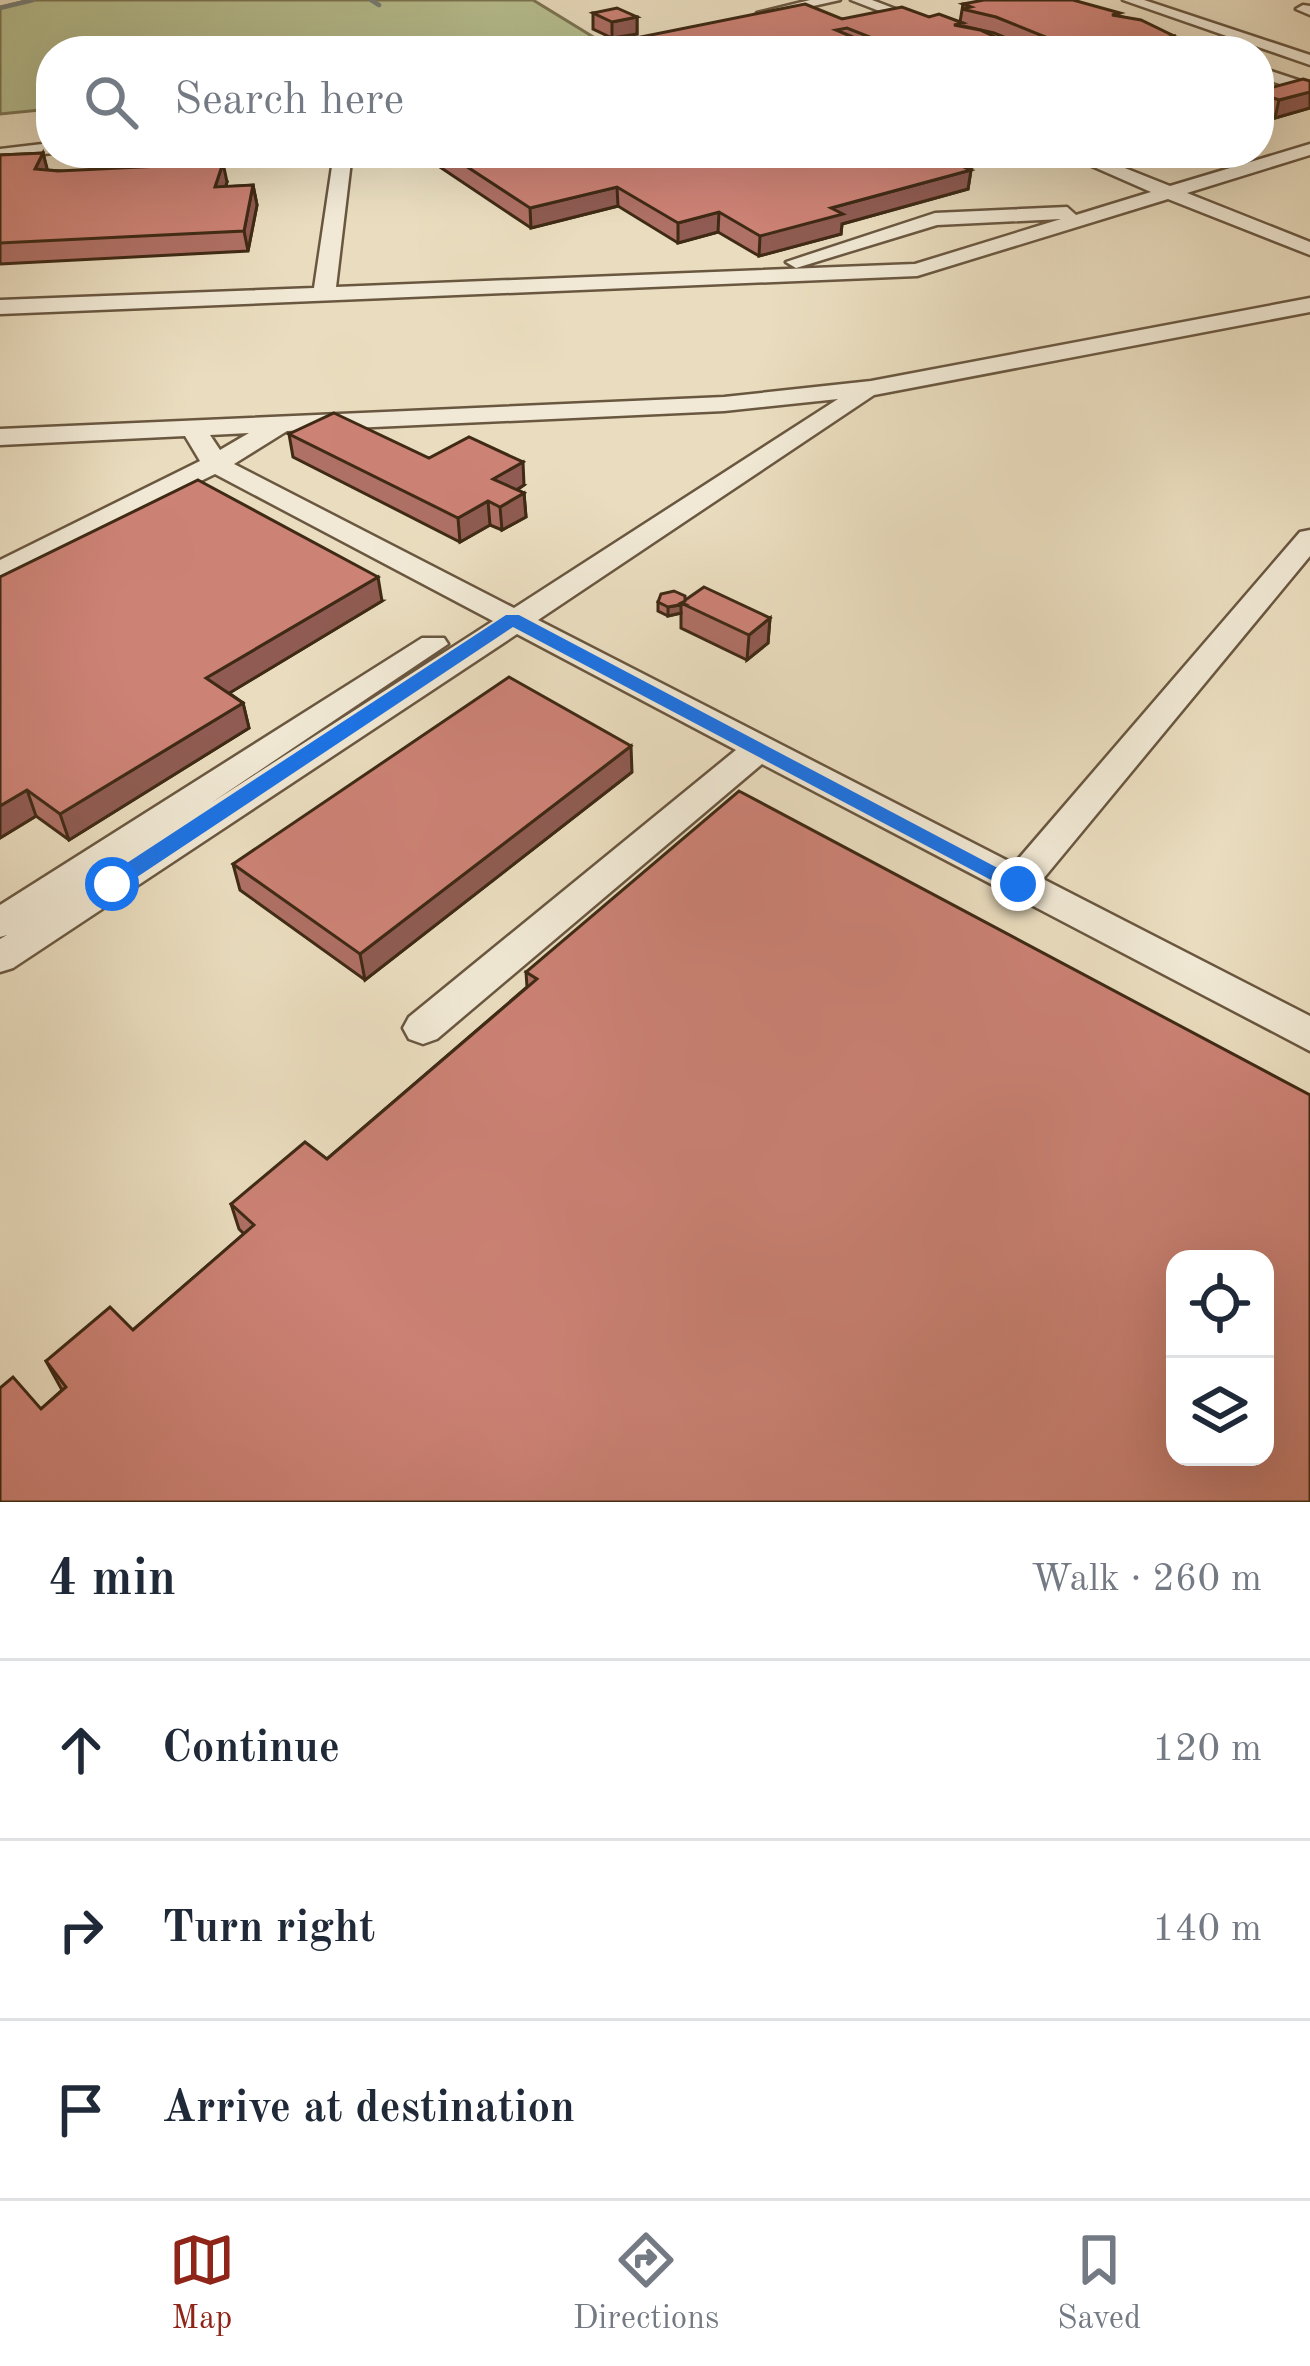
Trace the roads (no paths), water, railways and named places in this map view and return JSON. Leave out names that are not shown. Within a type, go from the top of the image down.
[{"type":"lane","points":[[746,17],[833,0]]},
{"type":"lane","points":[[858,0],[957,36]]},
{"type":"lane","points":[[1046,0],[1153,36]]},
{"type":"lane","points":[[1130,0],[1238,36]]},
{"type":"lane","points":[[1274,48],[1310,60]]},
{"type":"lane","points":[[1274,77],[1305,87]]},
{"type":"lane","points":[[1274,94],[1305,87]]},
{"type":"lane","points":[[1274,160],[1310,149]]},
{"type":"lane","points":[[0,154],[36,150]]},
{"type":"lane","points":[[1190,203],[1310,163]]},
{"type":"lane","points":[[323,294],[341,168]]},
{"type":"lane","points":[[1106,168],[1310,250]]},
{"type":"lane","points":[[0,310],[917,270],[1245,168]]},
{"type":"lane","points":[[748,276],[935,219],[1110,212]]},
{"type":"lane","points":[[0,436],[818,396],[1310,305]]},
{"type":"lane","points":[[0,958],[99,875],[657,512],[871,388]]},
{"type":"lane","points":[[657,512],[818,396]]},
{"type":"lane","points":[[724,404],[758,435]]},
{"type":"lane","points":[[0,571],[215,464],[285,423]]},
{"type":"lane","points":[[192,426],[215,464],[1310,1035]]},
{"type":"lane","points":[[1018,884],[1310,538]]},
{"type":"lane","points":[[423,1028],[759,749]]},
{"type":"lane","points":[[0,922],[99,875]]},
{"type":"waterway","points":[[0,8],[33,0]]},
{"type":"waterway","points":[[371,0],[379,5]]}]
